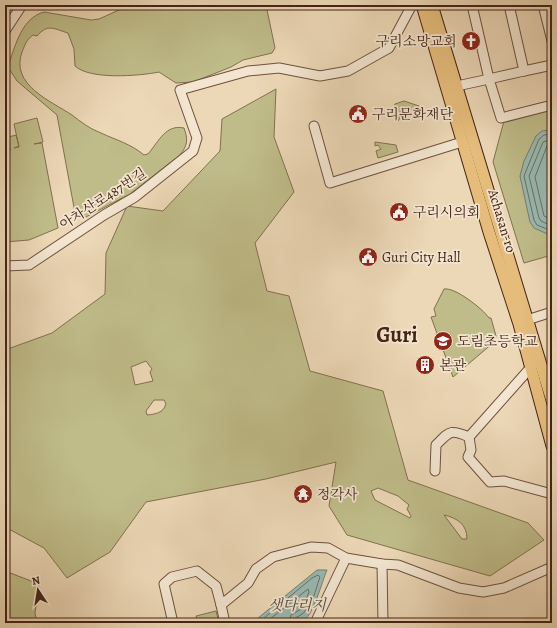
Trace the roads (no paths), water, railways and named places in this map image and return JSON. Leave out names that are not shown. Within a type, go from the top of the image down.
[{"type":"main road","name":"Achasan-ro","points":[[422,5],[462,142],[532,366],[552,446]]},
{"type":"main road","name":"Achasan-ro","points":[[432,5],[552,401]]},
{"type":"street","points":[[5,31],[22,5]]},
{"type":"street","name":"아차산로487번길","points":[[5,266],[29,265],[87,226],[135,197],[193,151],[197,138],[180,90],[248,71],[278,68],[320,76],[348,71],[389,48],[412,5]]},
{"type":"street","points":[[472,5],[489,79],[501,118],[552,105]]},
{"type":"street","points":[[509,5],[524,71]]},
{"type":"street","points":[[543,5],[552,41]]},
{"type":"street","points":[[457,86],[552,65]]},
{"type":"street","points":[[314,126],[330,183],[462,142]]},
{"type":"street","points":[[527,320],[552,312]]},
{"type":"street","points":[[532,366],[469,437],[470,450],[468,457],[490,482],[504,481],[552,494]]},
{"type":"street","points":[[434,471],[436,445],[448,432],[456,431],[469,437]]},
{"type":"street","points":[[221,605],[248,583],[256,569],[273,557],[311,547],[328,548],[346,558],[382,564],[398,564],[459,588],[483,592],[504,588],[552,567]]},
{"type":"street","points":[[315,623],[346,558]]},
{"type":"street","points":[[382,564],[383,623]]},
{"type":"street","points":[[173,623],[164,584],[172,577],[197,571],[216,586],[225,623]]},
{"type":"water","points":[[551,130],[552,236],[534,228],[530,222],[520,176],[524,161],[536,136],[542,131]]},
{"type":"water","name":"샛다리지","points":[[317,570],[327,570],[308,617],[299,622],[286,624],[252,623]]},
{"type":"place","name":"구리소망교회","points":[[471,41]]},
{"type":"place","name":"구리문화재단","points":[[358,114]]},
{"type":"place","name":"구리시의회","points":[[399,212]]},
{"type":"place","name":"Guri City Hall","points":[[368,257]]},
{"type":"place","name":"도림초등학교","points":[[443,341]]},
{"type":"place","name":"본관","points":[[425,365]]},
{"type":"place","name":"정각사","points":[[303,494]]},
{"type":"district","name":"Guri","points":[[397,335]]}]
